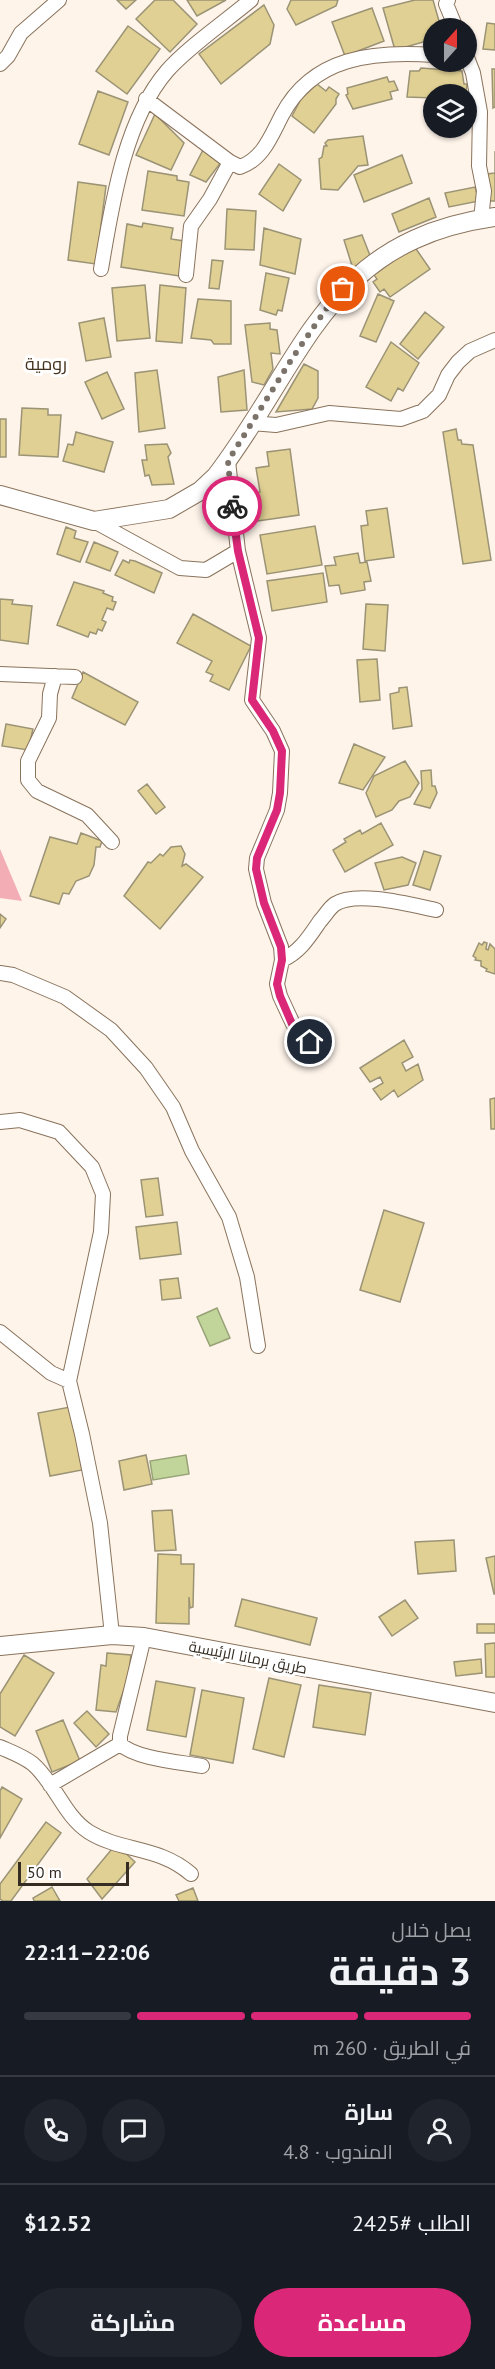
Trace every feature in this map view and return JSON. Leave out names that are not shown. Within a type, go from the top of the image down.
[{"type":"street","points":[[0,64],[8,56],[21,33],[59,0]]},
{"type":"street","points":[[101,269],[113,204],[136,122],[146,99],[168,70],[251,0]]},
{"type":"street","points":[[445,1],[452,18]]},
{"type":"street","points":[[146,99],[230,162],[240,167],[252,163],[270,140],[293,96],[311,79],[341,63],[372,54],[394,52],[423,54]]},
{"type":"street","points":[[94,521],[170,509],[200,491],[228,461],[293,357],[331,302],[355,277],[383,256],[414,239],[446,226],[488,218],[479,166],[480,112],[472,72]]},
{"type":"street","points":[[186,275],[191,226],[210,199],[230,162]]},
{"type":"street","points":[[252,423],[276,424],[329,413],[401,419],[423,411],[439,395],[448,375],[458,362],[471,351],[495,339]]},
{"type":"street","points":[[228,461],[238,551],[259,638],[252,700],[273,731],[282,751],[277,810],[257,858],[256,869],[264,903],[281,947],[282,960],[277,984],[285,1010],[292,1024],[310,1042]]},
{"type":"street","points":[[0,495],[94,521],[180,568],[206,570],[238,551]]},
{"type":"street","points":[[0,674],[75,677]]},
{"type":"street","points":[[55,676],[50,694],[49,718],[28,761],[28,780],[37,791],[87,814],[112,842]]},
{"type":"street","points":[[282,960],[292,956],[305,944],[336,903],[351,898],[372,899],[436,910]]},
{"type":"street","points":[[0,973],[13,975],[65,997],[111,1030],[146,1068],[173,1107],[192,1151],[229,1217],[247,1277],[258,1346]]},
{"type":"street","points":[[0,1122],[20,1120],[59,1132],[92,1167],[103,1194],[100,1232],[69,1382],[100,1523],[112,1635]]},
{"type":"street","points":[[0,1332],[51,1372],[69,1382]]},
{"type":"street","name":"طريق برمانا الرئيسية","points":[[0,1646],[112,1635],[144,1637],[495,1702]]},
{"type":"street","points":[[144,1637],[120,1744],[126,1750],[137,1754],[202,1766]]},
{"type":"street","points":[[50,1785],[120,1744]]},
{"type":"street","points":[[0,1747],[32,1764],[87,1830],[104,1840],[153,1853],[176,1862],[191,1874]]},
{"type":"shaded area","points":[[0,849],[22,901],[0,898]]},
{"type":"shaded area","points":[[217,1308],[230,1338],[210,1346],[197,1317]]},
{"type":"shaded area","points":[[186,1455],[189,1474],[153,1480],[150,1461]]},
{"type":"building","points":[[117,0],[136,0],[126,9]]},
{"type":"building","points":[[155,0],[173,0],[197,24],[170,52],[136,19]]},
{"type":"building","points":[[187,0],[226,0],[197,16]]},
{"type":"building","points":[[291,0],[338,0],[336,6],[296,25],[287,9]]},
{"type":"building","points":[[415,0],[433,0],[438,18],[423,18],[423,42],[395,50],[383,8]]},
{"type":"building","points":[[264,5],[274,25],[270,44],[221,84],[199,54]]},
{"type":"building","points":[[372,8],[384,41],[345,56],[332,22]]},
{"type":"building","points":[[487,23],[495,24],[495,50],[483,49]]},
{"type":"building","points":[[128,26],[160,49],[127,94],[96,71]]},
{"type":"building","points":[[421,68],[423,72],[462,72],[464,84],[423,84],[423,98],[407,97],[410,71],[419,71]]},
{"type":"building","points":[[492,69],[495,69],[495,107],[493,108]]},
{"type":"building","points":[[387,77],[389,82],[394,81],[398,90],[390,92],[392,99],[353,109],[346,95],[348,94],[347,88]]},
{"type":"building","points":[[317,84],[326,91],[329,87],[339,94],[336,104],[314,133],[292,116],[301,99]]},
{"type":"building","points":[[98,91],[128,102],[109,155],[79,144]]},
{"type":"building","points":[[155,114],[184,143],[171,170],[136,155]]},
{"type":"building","points":[[363,136],[368,165],[358,166],[338,190],[321,189],[319,159],[322,157],[324,146],[327,146],[325,143],[328,140]]},
{"type":"building","points":[[204,148],[222,161],[206,182],[190,175]]},
{"type":"building","points":[[402,155],[412,183],[364,202],[354,175]]},
{"type":"building","points":[[279,164],[301,180],[283,211],[259,194]]},
{"type":"building","points":[[148,171],[177,176],[177,180],[189,182],[184,216],[142,210]]},
{"type":"building","points":[[495,173],[495,201],[490,201],[487,174]]},
{"type":"building","points":[[78,182],[106,186],[96,264],[68,260]]},
{"type":"building","points":[[475,187],[479,201],[449,207],[445,193]]},
{"type":"building","points":[[429,198],[436,217],[399,232],[392,214]]},
{"type":"building","points":[[227,209],[256,211],[254,250],[225,249]]},
{"type":"building","points":[[143,223],[173,228],[171,239],[184,241],[179,276],[121,267],[127,224],[142,227]]},
{"type":"building","points":[[264,228],[301,239],[295,274],[260,265]]},
{"type":"building","points":[[362,235],[371,258],[353,269],[344,240]]},
{"type":"building","points":[[414,246],[430,269],[390,297],[384,289],[380,292],[373,282],[377,279],[374,275]]},
{"type":"building","points":[[212,260],[223,261],[219,289],[209,288]]},
{"type":"building","points":[[266,273],[289,278],[282,311],[278,310],[276,315],[260,310]]},
{"type":"building","points":[[145,285],[150,338],[117,341],[112,288]]},
{"type":"building","points":[[160,285],[186,288],[182,343],[156,341]]},
{"type":"building","points":[[378,294],[394,301],[376,342],[360,336]]},
{"type":"building","points":[[198,299],[231,301],[231,344],[214,344],[211,340],[191,338]]},
{"type":"building","points":[[425,312],[444,327],[418,359],[400,344]]},
{"type":"building","points":[[104,318],[111,357],[86,361],[79,323]]},
{"type":"building","points":[[270,323],[270,329],[277,330],[280,354],[271,353],[273,369],[264,385],[252,382],[245,325]]},
{"type":"building","points":[[391,342],[419,363],[403,391],[398,388],[391,401],[366,387]]},
{"type":"building","points":[[304,364],[318,371],[318,398],[312,409],[276,412]]},
{"type":"building","points":[[157,370],[165,428],[139,432],[135,373]]},
{"type":"building","points":[[244,370],[247,410],[221,412],[218,377]]},
{"type":"building","points":[[107,372],[124,409],[102,419],[85,382]]},
{"type":"building","points":[[22,408],[48,409],[48,415],[61,415],[58,457],[19,455]]},
{"type":"building","points":[[0,419],[6,419],[6,457],[0,457]]},
{"type":"building","points":[[456,429],[458,440],[461,440],[462,444],[473,445],[491,560],[463,564],[443,432]]},
{"type":"building","points":[[76,432],[113,442],[104,472],[63,461],[68,444],[73,445]]},
{"type":"building","points":[[167,444],[171,453],[168,457],[174,484],[152,485],[149,475],[145,476],[142,460],[147,460],[145,445]]},
{"type":"building","points":[[290,449],[299,515],[251,522],[248,494],[260,492],[256,468],[269,466],[267,452]]},
{"type":"building","points":[[387,508],[394,557],[365,561],[361,526],[368,525],[366,511]]},
{"type":"building","points":[[315,526],[322,565],[267,574],[260,535]]},
{"type":"building","points":[[66,527],[76,531],[74,538],[88,542],[80,562],[57,554]]},
{"type":"building","points":[[94,542],[118,552],[110,571],[86,562]]},
{"type":"building","points":[[358,553],[360,563],[367,562],[371,581],[364,582],[365,590],[341,594],[339,585],[329,586],[325,566],[336,565],[334,557]]},
{"type":"building","points":[[123,560],[129,563],[130,560],[135,561],[162,573],[154,593],[115,575]]},
{"type":"building","points":[[323,573],[327,602],[272,611],[267,581]]},
{"type":"building","points":[[74,582],[104,591],[103,593],[113,597],[112,601],[116,602],[113,610],[107,608],[102,620],[106,622],[102,631],[98,629],[96,634],[90,632],[88,637],[57,625]]},
{"type":"building","points":[[0,599],[13,600],[12,604],[32,606],[28,644],[0,640]]},
{"type":"building","points":[[366,604],[388,605],[385,651],[363,649]]},
{"type":"building","points":[[193,614],[251,646],[229,690],[210,681],[213,675],[206,672],[212,661],[177,643]]},
{"type":"building","points":[[377,659],[380,700],[360,702],[357,660]]},
{"type":"building","points":[[83,672],[138,702],[125,725],[72,698]]},
{"type":"building","points":[[407,687],[412,726],[393,729],[390,694],[399,692],[399,688]]},
{"type":"building","points":[[6,724],[33,729],[28,750],[2,746]]},
{"type":"building","points":[[354,744],[385,757],[363,790],[339,783]]},
{"type":"building","points":[[405,761],[419,783],[410,797],[399,801],[392,810],[376,817],[366,793],[374,776]]},
{"type":"building","points":[[431,770],[432,786],[435,786],[437,793],[430,808],[414,804],[422,789],[421,771]]},
{"type":"building","points":[[147,784],[165,807],[156,814],[138,791]]},
{"type":"building","points":[[381,823],[393,845],[345,872],[333,850],[346,842],[344,839],[360,830],[362,834]]},
{"type":"building","points":[[81,833],[102,841],[100,847],[96,847],[94,865],[89,876],[76,881],[69,894],[63,893],[59,904],[30,896],[50,837],[77,844]]},
{"type":"building","points":[[181,846],[185,854],[182,866],[186,864],[203,877],[160,929],[124,896],[148,862],[151,863],[160,854],[163,856],[171,847]]},
{"type":"building","points":[[424,851],[441,856],[430,890],[413,885]]},
{"type":"building","points":[[402,857],[416,863],[408,885],[384,890],[375,863]]},
{"type":"building","points":[[0,914],[6,919],[0,928]]},
{"type":"building","points":[[484,942],[487,943],[486,949],[488,950],[490,944],[495,949],[495,974],[486,971],[487,969],[481,966],[481,961],[475,960],[473,956],[479,943],[482,945]]},
{"type":"building","points":[[404,1040],[413,1057],[402,1063],[406,1071],[418,1064],[423,1080],[398,1097],[394,1090],[381,1100],[373,1089],[383,1083],[380,1077],[370,1082],[360,1068]]},
{"type":"building","points":[[495,1098],[495,1129],[491,1129],[490,1099]]},
{"type":"building","points":[[158,1178],[163,1215],[146,1217],[141,1180]]},
{"type":"building","points":[[384,1210],[424,1223],[400,1302],[360,1290]]},
{"type":"building","points":[[177,1222],[181,1254],[140,1259],[136,1227]]},
{"type":"building","points":[[178,1278],[181,1298],[162,1300],[160,1280]]},
{"type":"building","points":[[70,1407],[82,1470],[50,1476],[38,1413]]},
{"type":"building","points":[[146,1455],[152,1484],[124,1490],[119,1461]]},
{"type":"building","points":[[172,1510],[176,1550],[155,1551],[152,1511]]},
{"type":"building","points":[[454,1540],[456,1571],[418,1574],[415,1542]]},
{"type":"building","points":[[158,1554],[181,1555],[181,1564],[194,1564],[193,1607],[190,1608],[189,1597],[189,1624],[156,1623]]},
{"type":"building","points":[[495,1556],[495,1594],[494,1594],[486,1558]]},
{"type":"building","points":[[242,1599],[317,1618],[310,1645],[235,1626]]},
{"type":"building","points":[[405,1600],[418,1618],[392,1636],[379,1617]]},
{"type":"building","points":[[477,1624],[495,1624],[495,1633],[477,1633]]},
{"type":"building","points":[[495,1643],[495,1677],[486,1677],[485,1644]]},
{"type":"building","points":[[107,1653],[131,1655],[128,1678],[116,1712],[96,1710],[101,1665],[106,1666]]},
{"type":"building","points":[[24,1655],[54,1673],[15,1736],[0,1727],[0,1694]]},
{"type":"building","points":[[481,1659],[482,1673],[456,1676],[454,1662]]},
{"type":"building","points":[[269,1678],[301,1685],[284,1757],[253,1749]]},
{"type":"building","points":[[156,1681],[195,1688],[186,1737],[147,1730]]},
{"type":"building","points":[[319,1685],[371,1693],[365,1735],[313,1727]]},
{"type":"building","points":[[202,1690],[244,1698],[233,1763],[190,1755]]},
{"type":"building","points":[[87,1711],[109,1734],[96,1747],[74,1723]]},
{"type":"building","points":[[63,1720],[80,1761],[52,1772],[36,1731]]},
{"type":"building","points":[[2,1787],[22,1799],[0,1838],[0,1791]]},
{"type":"building","points":[[46,1822],[61,1833],[11,1901],[3,1901],[0,1899],[0,1884]]},
{"type":"building","points":[[116,1844],[135,1862],[102,1899],[87,1879]]},
{"type":"building","points":[[52,1887],[60,1901],[34,1901],[33,1898]]},
{"type":"building","points":[[193,1888],[198,1901],[179,1901],[176,1895]]},
{"type":"way so far","points":[[232,506],[228,461],[293,357],[331,302],[343,289]]},
{"type":"district","name":"رومية","points":[[46,363]]},
{"type":"route","points":[[232,506],[238,551],[259,638],[252,700],[273,731],[282,751],[277,810],[263,841],[256,869],[264,903],[281,947],[282,960],[277,984],[280,996],[292,1024],[310,1042]]}]
